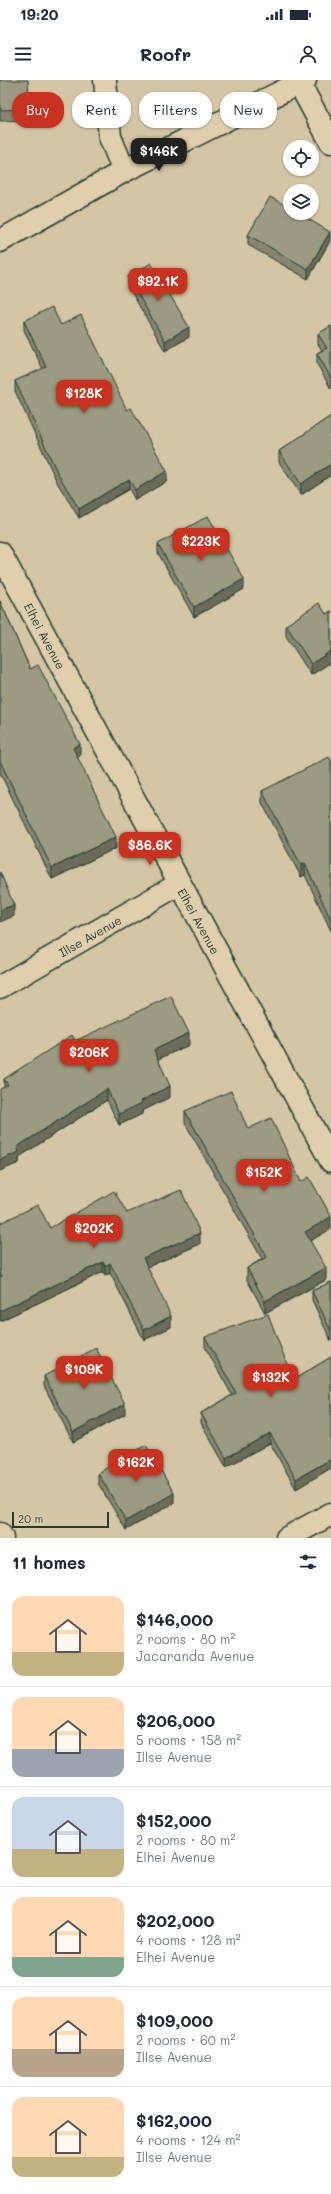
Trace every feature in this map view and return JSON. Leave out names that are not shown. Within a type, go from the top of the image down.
[{"type":"street","points":[[105,80],[110,137],[124,171]]},
{"type":"street","points":[[0,241],[124,171],[302,82],[331,142]]},
{"type":"street","name":"Elhei Avenue","points":[[0,552],[179,884],[331,1161]]},
{"type":"street","name":"Illse Avenue","points":[[0,987],[179,884]]},
{"type":"street","points":[[287,1538],[331,1514]]},
{"type":"street","points":[[0,1534],[2,1538]]},
{"type":"building","points":[[0,80],[28,80],[29,92],[12,92],[12,110],[0,110]]},
{"type":"building","points":[[270,197],[283,204],[283,220],[310,220],[330,232],[308,269],[248,235]]},
{"type":"building","points":[[151,263],[189,327],[165,341],[128,277]]},
{"type":"building","points":[[52,307],[61,325],[81,315],[127,410],[131,408],[167,471],[135,490],[129,479],[79,509],[58,474],[15,381],[46,367],[24,321]]},
{"type":"building","points":[[331,326],[331,378],[317,353],[327,348],[318,334]]},
{"type":"building","points":[[331,416],[331,464],[301,484],[279,451]]},
{"type":"building","points":[[208,516],[244,579],[194,607],[158,544]]},
{"type":"building","points":[[0,601],[30,669],[38,665],[80,744],[73,748],[116,837],[52,868],[0,761]]},
{"type":"building","points":[[319,603],[326,614],[331,611],[331,651],[311,664],[286,625]]},
{"type":"building","points":[[329,757],[331,760],[331,920],[305,863],[301,865],[262,791]]},
{"type":"building","points":[[0,872],[14,905],[0,910]]},
{"type":"building","points":[[171,996],[189,1033],[154,1050],[170,1086],[141,1101],[142,1103],[119,1114],[107,1089],[17,1147],[19,1152],[0,1160],[0,1089],[8,1085],[4,1079],[72,1035],[75,1041]]},
{"type":"building","points":[[231,1091],[248,1129],[271,1118],[301,1182],[309,1177],[331,1216],[305,1232],[326,1268],[265,1301],[247,1268],[267,1257],[185,1111]]},
{"type":"building","points":[[181,1190],[200,1233],[143,1258],[171,1316],[144,1330],[110,1263],[105,1266],[103,1262],[0,1311],[0,1277],[2,1276],[0,1273],[0,1223],[38,1205],[50,1228],[114,1191],[127,1213]]},
{"type":"building","points":[[331,1282],[331,1331],[312,1291]]},
{"type":"building","points":[[268,1314],[293,1380],[331,1357],[331,1459],[296,1479],[270,1433],[226,1458],[201,1413],[236,1393],[205,1337]]},
{"type":"building","points":[[96,1348],[125,1404],[73,1432],[44,1376]]},
{"type":"building","points":[[146,1445],[174,1493],[126,1521],[98,1473]]}]
